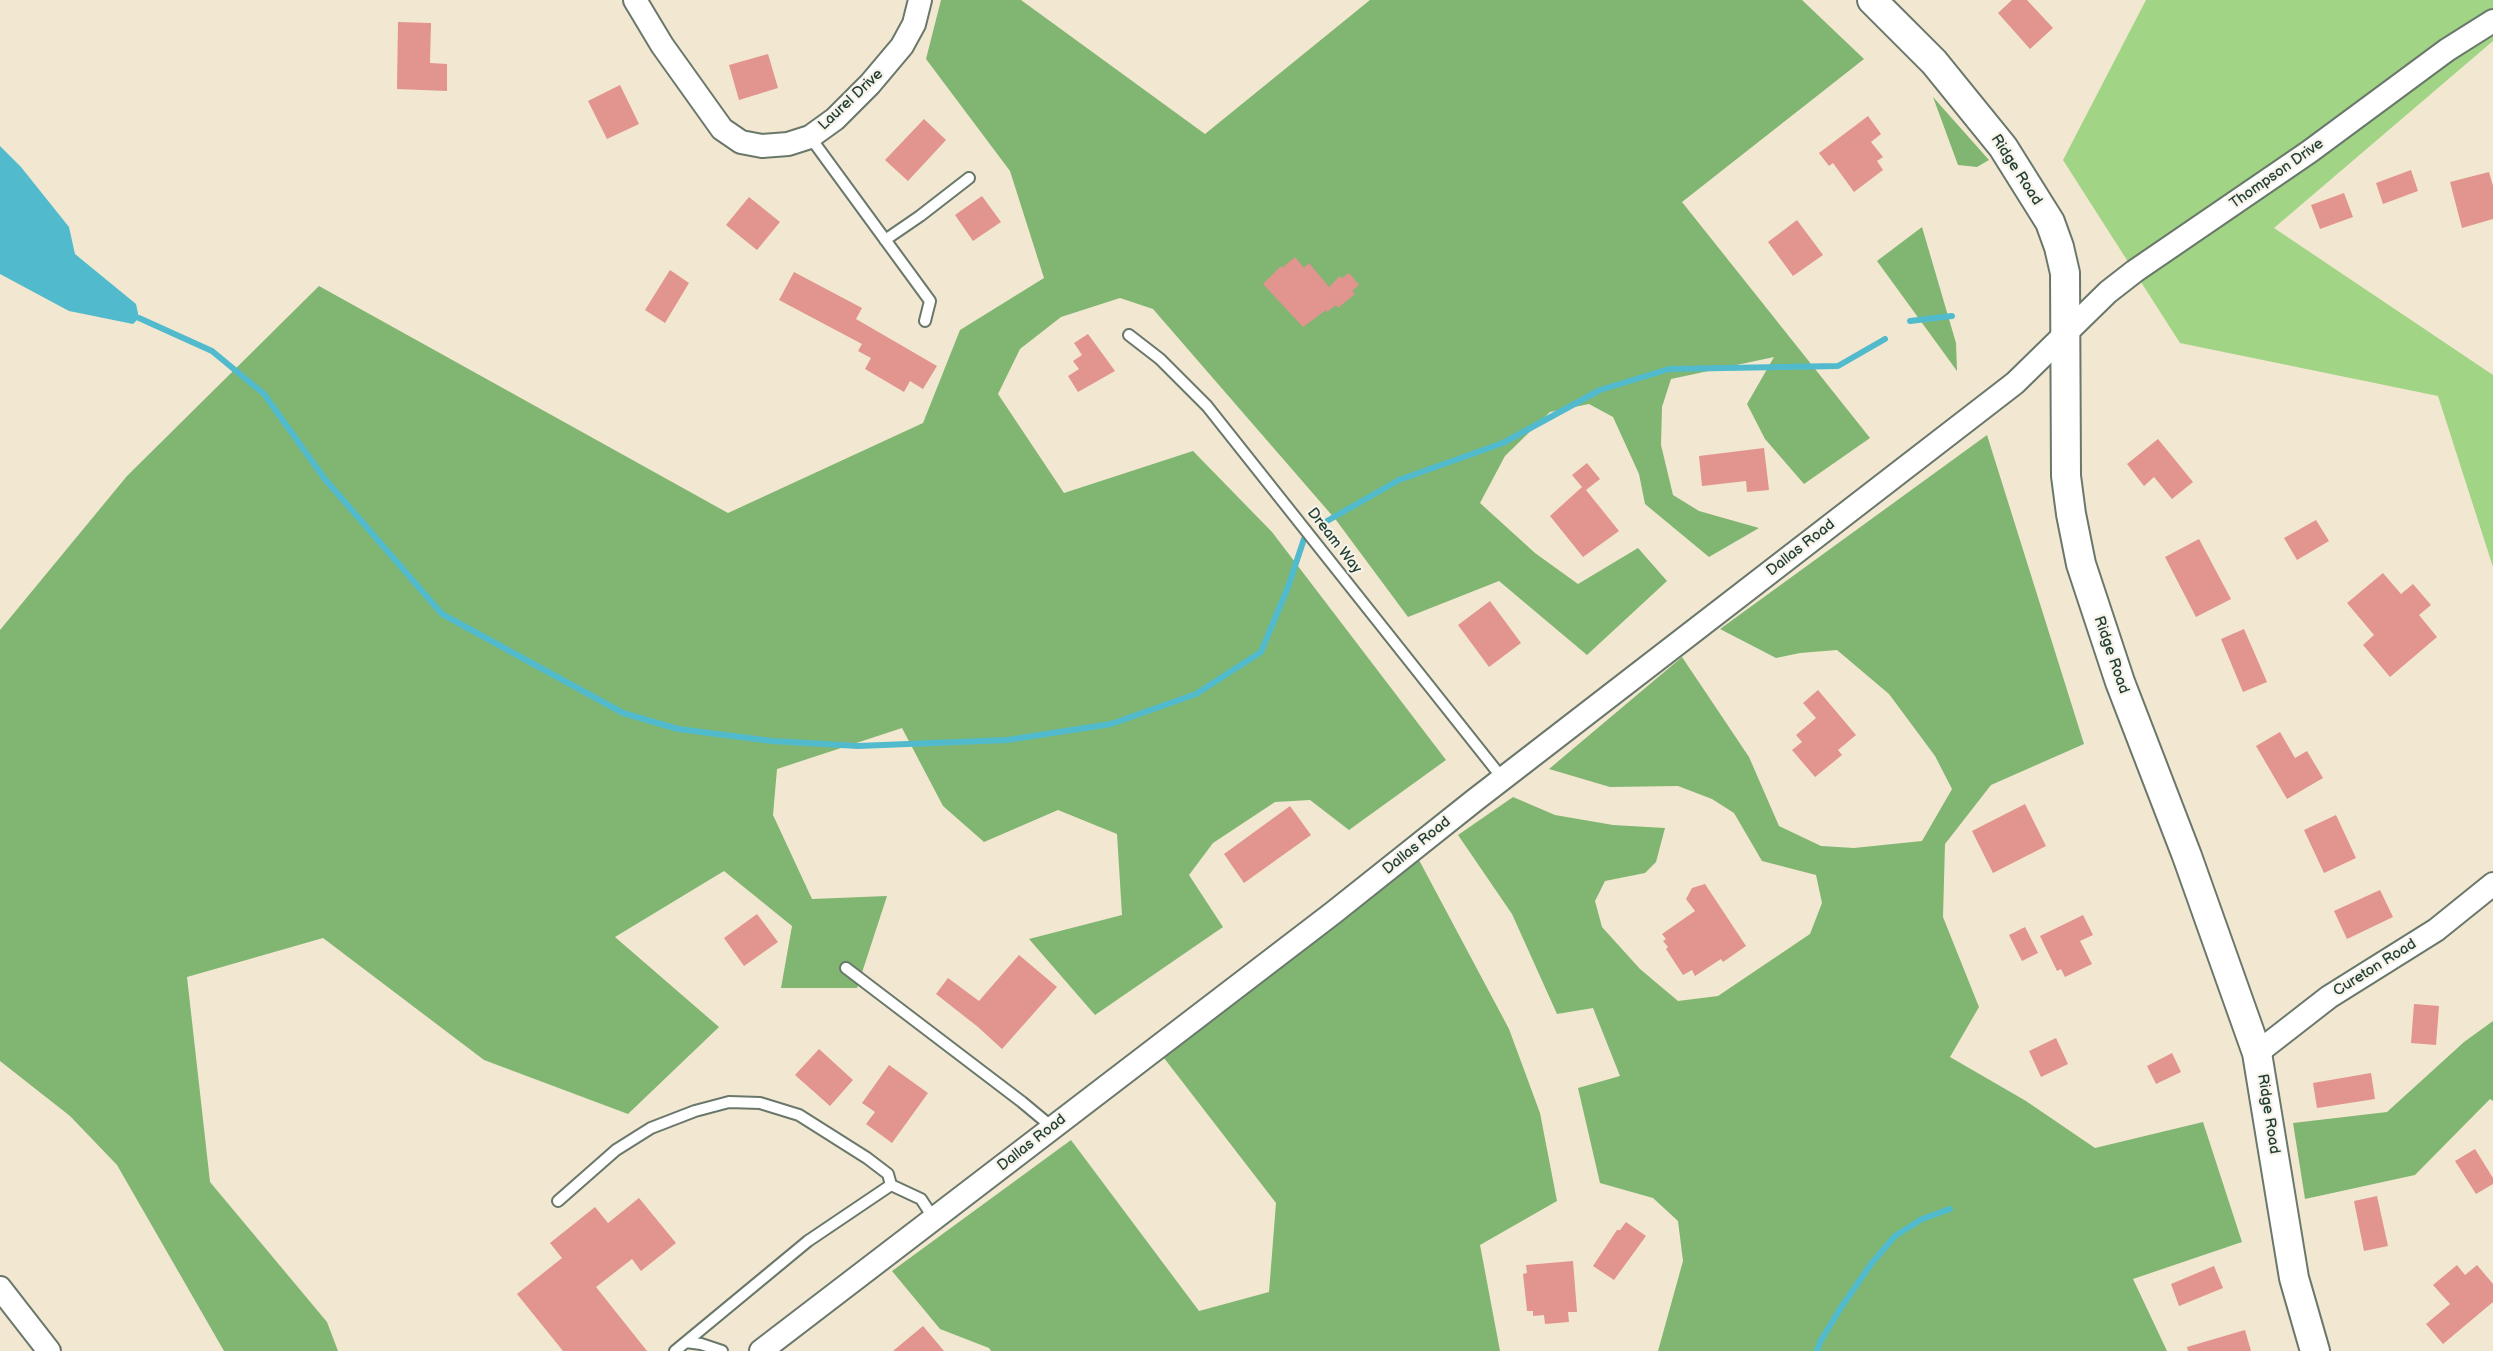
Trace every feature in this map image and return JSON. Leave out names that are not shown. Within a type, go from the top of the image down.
[{"type":"street","name":"Laurel Drive","points":[[635,0],[662,45],[712,117],[730,136],[741,142],[762,146],[788,144],[810,137],[835,118],[890,62],[908,36],[920,0]]},
{"type":"street","name":"Ridge Road","points":[[1872,0],[1934,62],[1972,106],[2003,147],[2032,192],[2050,222],[2059,247],[2065,273],[2067,335],[2066,476],[2081,564],[2120,682],[2187,856],[2258,1053],[2294,1278],[2315,1351]]},
{"type":"street","name":"Thompson Drive","points":[[2067,335],[2108,292],[2135,271],[2309,152],[2447,50],[2493,21]]},
{"type":"street","name":"Dallas Road","points":[[761,1351],[1324,920],[2015,383],[2067,335]]},
{"type":"street","name":"Cureton Road","points":[[2258,1053],[2329,997],[2436,930],[2493,884]]},
{"type":"street","points":[[0,1288],[49,1351]]},
{"type":"lane","points":[[810,137],[930,301],[925,321]]},
{"type":"lane","points":[[885,240],[969,178]]},
{"type":"lane","name":"Dream Way","points":[[1129,335],[1160,359],[1207,406],[1503,779]]},
{"type":"lane","points":[[846,968],[1052,1127]]},
{"type":"lane","points":[[558,1201],[616,1150],[651,1128],[695,1111],[729,1102],[760,1103],[799,1115],[867,1158],[888,1174],[891,1185],[921,1199],[934,1219]]},
{"type":"lane","points":[[675,1351],[808,1241],[891,1185]]},
{"type":"lane","points":[[686,1342],[722,1351]]},
{"type":"green space","points":[[941,0],[1021,0],[1205,134],[1370,0],[1802,0],[1864,59],[1682,202],[1870,438],[1804,484],[1765,439],[1747,404],[1774,357],[1671,379],[1662,407],[1661,445],[1673,495],[1699,511],[1759,528],[1709,557],[1645,504],[1639,474],[1613,417],[1589,404],[1550,412],[1505,456],[1480,503],[1535,553],[1578,584],[1638,548],[1667,581],[1587,655],[1499,581],[1408,617],[1336,520],[1153,309],[1120,298],[1061,317],[1020,349],[998,394],[1064,493],[1193,451],[1272,532],[1446,760],[1349,830],[1310,800],[1275,802],[1213,843],[1189,875],[1223,927],[1095,1015],[1029,939],[1122,915],[1117,834],[1058,810],[984,842],[943,806],[902,728],[777,769],[773,815],[812,899],[887,896],[857,988],[781,988],[792,926],[724,871],[615,937],[719,1027],[628,1114],[484,1060],[323,938],[187,977],[210,1182],[327,1322],[338,1351],[224,1351],[117,1165],[70,1116],[0,1061],[0,630],[127,476],[319,286],[728,513],[923,423],[960,330],[1044,278],[1010,171],[926,59]]},
{"type":"green space","points":[[2146,0],[2493,0],[2493,41],[2274,228],[2493,375],[2493,567],[2438,396],[2180,343],[2063,160]]},
{"type":"green space","points":[[1933,97],[1989,160],[1977,167],[1958,165]]},
{"type":"green space","points":[[1922,227],[1956,343],[1957,371],[1877,261]]},
{"type":"green space","points":[[1987,435],[2084,744],[1991,785],[1945,844],[1943,917],[1979,1007],[1950,1057],[2026,1101],[2095,1148],[2203,1122],[2242,1242],[2133,1279],[2167,1351],[1658,1351],[1683,1261],[1678,1221],[1653,1198],[1600,1183],[1578,1088],[1620,1076],[1593,1008],[1557,1014],[1512,914],[1458,835],[1513,797],[1555,815],[1613,825],[1665,828],[1656,862],[1645,873],[1605,881],[1595,901],[1602,927],[1640,969],[1678,1001],[1718,996],[1810,934],[1822,903],[1816,875],[1762,861],[1734,813],[1712,799],[1678,786],[1610,787],[1549,769],[1682,657],[1749,757],[1779,826],[1821,846],[1854,848],[1922,841],[1952,789],[1935,756],[1889,694],[1837,650],[1800,653],[1776,658],[1720,629]]},
{"type":"green space","points":[[1419,860],[1509,1029],[1540,1113],[1557,1201],[1480,1245],[1500,1351],[991,1351],[989,1348],[940,1329],[892,1271],[1071,1140],[1199,1311],[1269,1292],[1276,1203],[1164,1058]]},
{"type":"green space","points":[[2493,1021],[2493,1101],[2490,1099],[2415,1175],[2305,1199],[2293,1123],[2387,1112],[2464,1042]]},
{"type":"water","points":[[0,146],[21,167],[69,227],[75,254],[136,304],[139,318],[133,324],[69,311],[0,274]]},
{"type":"building","points":[[2012,0],[2027,0],[2053,28],[2030,49],[1998,13]]},
{"type":"building","points":[[398,22],[431,23],[430,63],[447,64],[447,91],[397,89]]},
{"type":"building","points":[[768,54],[778,88],[739,100],[729,65]]},
{"type":"building","points":[[620,85],[639,124],[607,139],[588,101]]},
{"type":"building","points":[[1868,116],[1881,134],[1871,142],[1883,157],[1877,161],[1883,170],[1854,192],[1833,163],[1829,166],[1819,153]]},
{"type":"building","points":[[924,119],[946,140],[908,181],[885,160]]},
{"type":"building","points":[[2411,170],[2418,191],[2383,204],[2376,183]]},
{"type":"building","points":[[2489,172],[2493,186],[2493,219],[2462,228],[2450,182]]},
{"type":"building","points":[[2344,193],[2353,217],[2320,229],[2311,205]]},
{"type":"building","points":[[982,196],[1001,222],[973,241],[955,215]]},
{"type":"building","points":[[749,197],[780,222],[757,250],[726,225]]},
{"type":"building","points":[[1797,220],[1823,255],[1793,276],[1768,242]]},
{"type":"building","points":[[1295,257],[1304,268],[1309,263],[1329,287],[1340,276],[1342,278],[1349,273],[1359,285],[1352,291],[1355,294],[1338,308],[1336,305],[1327,312],[1326,310],[1303,327],[1263,284],[1281,266],[1282,268]]},
{"type":"building","points":[[670,270],[689,283],[665,323],[645,310]]},
{"type":"building","points":[[794,272],[862,308],[856,319],[937,366],[923,389],[910,381],[904,392],[865,369],[871,358],[858,351],[862,344],[779,300]]},
{"type":"building","points":[[1088,334],[1115,371],[1078,392],[1068,376],[1079,369],[1073,361],[1082,355],[1074,343]]},
{"type":"building","points":[[2158,439],[2193,482],[2172,499],[2154,477],[2144,486],[2127,464]]},
{"type":"building","points":[[1764,448],[1769,490],[1747,492],[1746,481],[1702,486],[1699,456]]},
{"type":"building","points":[[1587,463],[1600,479],[1586,490],[1619,531],[1583,557],[1550,516],[1582,487],[1572,475]]},
{"type":"building","points":[[2316,520],[2329,541],[2297,560],[2284,538]]},
{"type":"building","points":[[2199,539],[2231,599],[2196,617],[2165,557]]},
{"type":"building","points":[[2383,573],[2401,594],[2413,584],[2431,605],[2419,615],[2437,637],[2390,677],[2363,645],[2374,635],[2347,603]]},
{"type":"building","points":[[1490,601],[1521,643],[1489,667],[1458,625]]},
{"type":"building","points":[[2244,629],[2267,682],[2243,692],[2221,639]]},
{"type":"building","points":[[1818,690],[1856,735],[1838,750],[1842,755],[1815,777],[1792,750],[1802,742],[1796,735],[1816,718],[1803,703]]},
{"type":"building","points":[[2280,732],[2295,758],[2307,751],[2323,778],[2287,799],[2256,746]]},
{"type":"building","points":[[2025,804],[2046,846],[1993,873],[1972,831]]},
{"type":"building","points":[[1290,806],[1311,835],[1244,883],[1224,854]]},
{"type":"building","points":[[2336,815],[2356,858],[2324,873],[2304,830]]},
{"type":"building","points":[[1705,884],[1746,946],[1723,962],[1721,959],[1695,976],[1692,970],[1683,975],[1666,949],[1668,947],[1663,941],[1666,939],[1662,934],[1695,911],[1686,899],[1692,888]]},
{"type":"building","points":[[2380,890],[2393,917],[2347,939],[2334,911]]},
{"type":"building","points":[[757,914],[778,942],[744,966],[724,938]]},
{"type":"building","points":[[2083,915],[2093,935],[2080,941],[2092,964],[2065,977],[2061,969],[2057,971],[2040,936]]},
{"type":"building","points":[[2025,927],[2038,953],[2022,961],[2009,935]]},
{"type":"building","points":[[1019,955],[1057,987],[1002,1049],[936,994],[948,978],[979,1001]]},
{"type":"building","points":[[2414,1004],[2439,1006],[2436,1045],[2411,1043]]},
{"type":"building","points":[[2056,1038],[2068,1064],[2041,1077],[2029,1051]]},
{"type":"building","points":[[819,1049],[853,1080],[830,1106],[795,1075]]},
{"type":"building","points":[[2172,1053],[2181,1072],[2156,1084],[2147,1066]]},
{"type":"building","points":[[889,1065],[928,1093],[892,1143],[866,1124],[875,1112],[862,1103]]},
{"type":"building","points":[[2371,1073],[2375,1099],[2317,1108],[2313,1083]]},
{"type":"building","points":[[2475,1149],[2493,1178],[2493,1184],[2476,1194],[2455,1161]]},
{"type":"building","points":[[2377,1196],[2388,1246],[2364,1251],[2354,1201]]},
{"type":"building","points":[[639,1198],[676,1243],[641,1271],[632,1259],[596,1287],[647,1351],[563,1351],[517,1294],[562,1258],[550,1243],[595,1207],[608,1223]]},
{"type":"building","points":[[1626,1222],[1646,1236],[1614,1280],[1593,1266],[1617,1230],[1620,1230]]},
{"type":"building","points":[[1573,1261],[1577,1312],[1568,1312],[1569,1322],[1545,1324],[1544,1315],[1533,1316],[1533,1311],[1527,1311],[1523,1274],[1527,1273],[1526,1265]]},
{"type":"building","points":[[2457,1265],[2465,1275],[2477,1265],[2493,1284],[2493,1302],[2443,1344],[2426,1324],[2450,1304],[2433,1285]]},
{"type":"building","points":[[2214,1266],[2223,1288],[2179,1306],[2171,1284]]},
{"type":"building","points":[[923,1326],[944,1351],[893,1351]]},
{"type":"building","points":[[2245,1330],[2251,1351],[2188,1351],[2187,1347]]},
{"type":"waterway","points":[[1910,321],[1952,316]]},
{"type":"waterway","points":[[139,318],[212,351],[264,394],[324,478],[442,614],[623,713],[678,729],[772,741],[858,746],[1007,740],[1111,724],[1196,694],[1261,652],[1288,587],[1304,539]]},
{"type":"waterway","points":[[1320,525],[1399,480],[1503,443],[1600,390],[1669,369],[1838,366],[1885,339]]},
{"type":"waterway","points":[[1817,1351],[1840,1309],[1871,1264],[1895,1236],[1922,1219],[1950,1209]]}]
